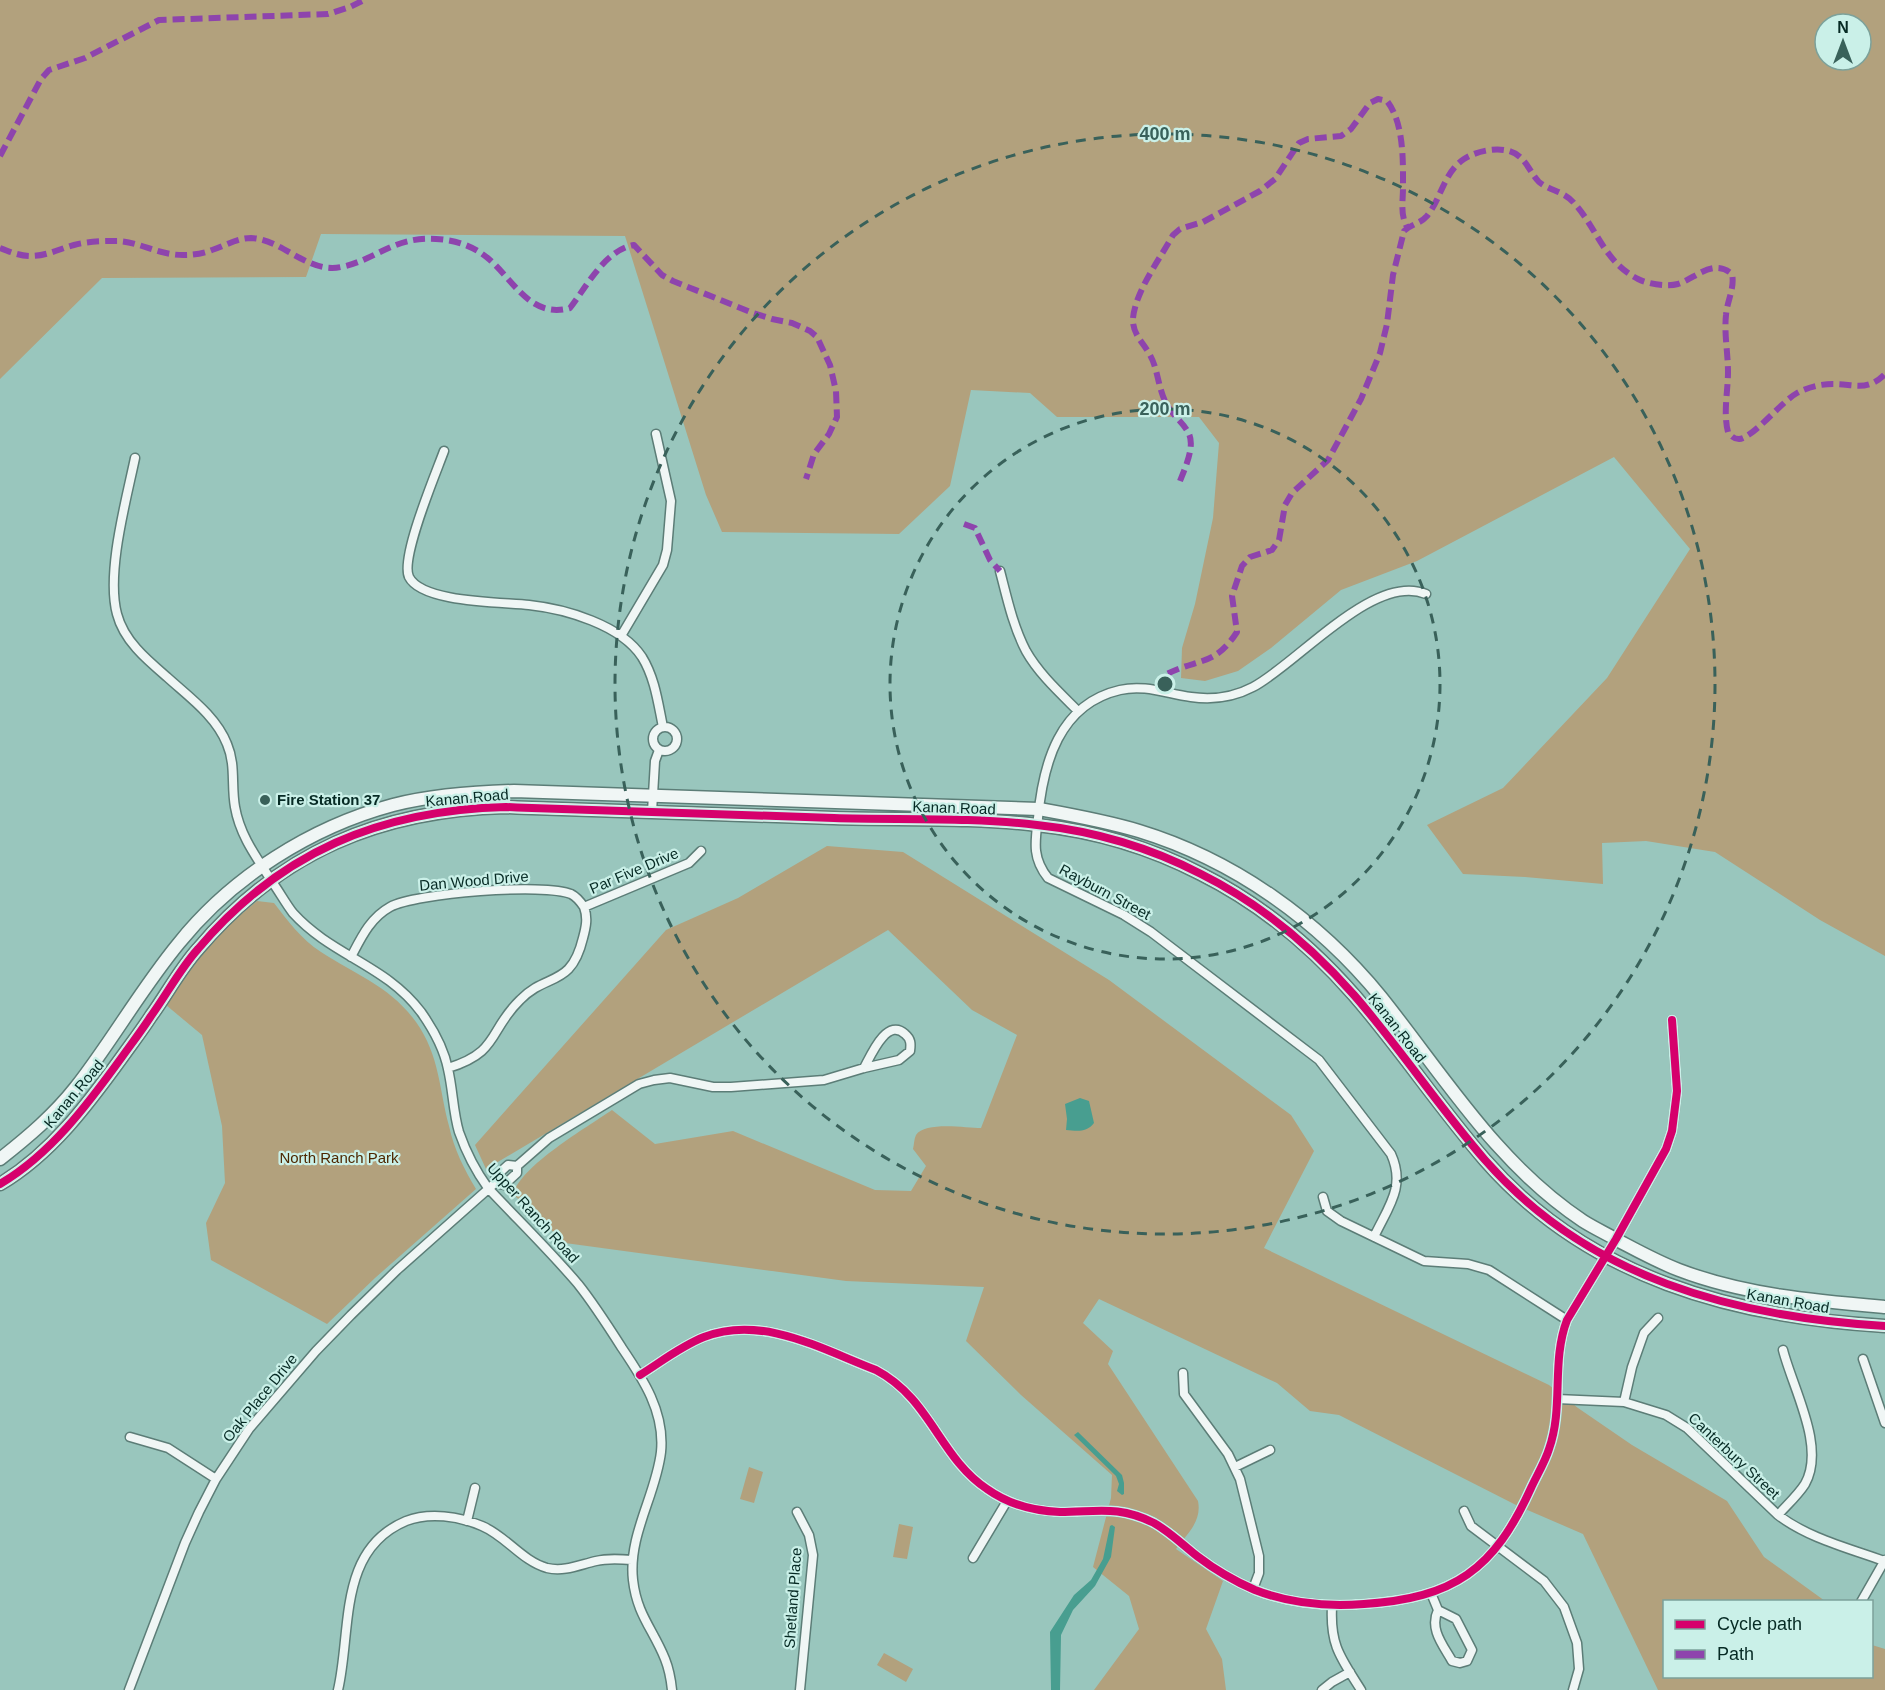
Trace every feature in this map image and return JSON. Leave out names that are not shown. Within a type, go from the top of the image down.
[{"type":"main road","name":"Kanan Road","points":[[0,1159],[34,1132],[75,1088],[180,942],[233,888],[261,866],[303,841],[347,821],[420,799],[477,792],[514,791],[1039,809],[1140,831],[1177,845],[1234,872],[1289,908],[1329,940],[1364,977],[1500,1150],[1530,1181],[1585,1222],[1650,1257],[1716,1282],[1776,1296],[1885,1307]]},
{"type":"main road","name":"Kanan Road","points":[[0,1184],[45,1149],[89,1102],[196,950],[228,914],[271,879],[314,853],[368,830],[419,816],[465,809],[506,807],[1037,825],[1126,843],[1169,860],[1226,888],[1279,924],[1301,942],[1350,991],[1487,1163],[1519,1195],[1576,1238],[1606,1256],[1643,1276],[1716,1301],[1773,1314],[1845,1324],[1885,1326]]},
{"type":"street","points":[[621,636],[663,565],[667,550],[671,501],[656,434]]},
{"type":"street","points":[[444,451],[414,536],[407,563],[408,576],[418,588],[475,602],[531,605],[578,616],[602,625],[621,636],[641,656],[651,674],[663,726]]},
{"type":"street","name":"Upper Ranch Road","points":[[135,458],[113,572],[117,615],[139,653],[207,713],[222,732],[232,761],[234,804],[238,824],[261,866],[291,911],[312,932],[389,980],[407,996],[432,1028],[448,1068],[459,1130],[475,1170],[492,1185],[600,1313],[640,1375],[657,1411],[661,1450],[658,1468],[636,1536],[632,1560],[633,1579],[636,1601],[665,1660],[672,1690]]},
{"type":"street","points":[[1000,571],[1016,629],[1027,653],[1039,670],[1078,711]]},
{"type":"street","name":"Rayburn Street","points":[[1374,1237],[1397,1190],[1399,1179],[1397,1167],[1391,1154],[1330,1072],[1306,1048],[1150,932],[1124,915],[1048,878],[1040,867],[1036,855],[1037,825],[1043,778],[1049,758],[1066,725],[1078,711],[1107,694],[1120,690],[1161,690],[1202,699],[1222,698],[1240,693],[1264,681],[1368,602],[1393,592],[1416,590],[1426,594]]},
{"type":"street","points":[[663,726],[673,729],[677,740],[670,750],[659,750],[653,744],[652,735],[663,726]]},
{"type":"street","points":[[652,812],[655,761],[659,750]]},
{"type":"street","name":"Par Five Drive","points":[[448,1068],[468,1062],[480,1054],[490,1044],[520,999],[532,990],[556,980],[577,959],[587,921],[584,907],[689,863],[700,851]]},
{"type":"street","name":"Dan Wood Drive","points":[[351,957],[375,918],[390,907],[406,901],[463,893],[539,890],[570,894],[579,899],[584,907]]},
{"type":"street","points":[[640,1375],[688,1344],[717,1333],[757,1329],[792,1337],[891,1378],[920,1406],[968,1474],[986,1489],[1007,1501],[1042,1511],[1103,1509],[1139,1517],[1163,1529],[1218,1571],[1253,1589],[1291,1601],[1332,1607],[1397,1602],[1431,1593],[1467,1574],[1483,1563],[1499,1547],[1519,1516],[1549,1451],[1556,1426],[1558,1355],[1567,1320],[1660,1162],[1672,1131],[1677,1091],[1672,1020]]},
{"type":"street","name":"Oak Place Drive","points":[[129,1690],[185,1543],[216,1479],[249,1429],[316,1351],[397,1270],[492,1185],[496,1176],[508,1166],[517,1166],[549,1138],[639,1084],[670,1078],[713,1087],[824,1080],[899,1060],[910,1051],[911,1043],[907,1035],[901,1030],[892,1030],[886,1034],[864,1068]]},
{"type":"street","points":[[1323,1197],[1327,1211],[1374,1237],[1424,1261],[1468,1264],[1490,1270],[1567,1320]]},
{"type":"street","points":[[1624,1402],[1632,1366],[1644,1333],[1658,1318]]},
{"type":"street","points":[[1778,1515],[1805,1483],[1811,1469],[1813,1455],[1811,1435],[1783,1350]]},
{"type":"street","points":[[1863,1359],[1885,1423]]},
{"type":"street","points":[[1183,1373],[1184,1394],[1235,1467],[1259,1556],[1259,1573],[1253,1589]]},
{"type":"street","name":"Canterbury Street","points":[[1557,1399],[1624,1402],[1666,1415],[1687,1428],[1778,1515],[1805,1532],[1885,1560]]},
{"type":"street","points":[[130,1437],[168,1448],[216,1479]]},
{"type":"street","points":[[1235,1467],[1270,1450]]},
{"type":"street","points":[[467,1521],[475,1488]]},
{"type":"street","points":[[973,1558],[1007,1501]]},
{"type":"street","points":[[1464,1511],[1471,1526],[1544,1581],[1564,1607],[1577,1643],[1579,1669],[1573,1690]]},
{"type":"street","name":"Shetland Place","points":[[797,1512],[809,1534],[813,1555],[800,1690]]},
{"type":"street","points":[[338,1690],[353,1581],[359,1565],[367,1551],[386,1532],[410,1520],[435,1516],[467,1521],[495,1533],[528,1559],[559,1570],[605,1559],[632,1560]]},
{"type":"street","points":[[1862,1600],[1885,1560]]},
{"type":"street","points":[[1431,1593],[1438,1610],[1456,1619],[1472,1650],[1467,1661],[1460,1663],[1452,1661],[1434,1627],[1434,1617],[1438,1610]]},
{"type":"street","points":[[1332,1607],[1333,1638],[1339,1654],[1361,1690]]},
{"type":"street","points":[[1322,1690],[1350,1672]]},
{"type":"green space","points":[[0,0],[1885,0],[1885,956],[1820,920],[1715,852],[1646,841],[1602,843],[1603,884],[1463,874],[1427,825],[1503,788],[1607,678],[1690,549],[1614,457],[1417,561],[1341,590],[1271,648],[1238,671],[1205,681],[1181,678],[1182,648],[1195,604],[1213,518],[1219,443],[1199,417],[1057,417],[1030,393],[971,390],[950,486],[899,534],[722,532],[706,495],[625,236],[321,234],[306,277],[102,278],[0,379]]},
{"type":"green space","points":[[827,846],[903,852],[1109,980],[1291,1115],[1314,1151],[1264,1248],[1549,1385],[1632,1445],[1727,1501],[1764,1557],[1824,1600],[1663,1600],[1663,1678],[1873,1678],[1873,1645],[1885,1649],[1885,1690],[1658,1690],[1583,1534],[1516,1505],[1339,1415],[1310,1411],[1277,1383],[1099,1299],[1083,1323],[1113,1351],[1108,1364],[1198,1501],[1196,1521],[1176,1549],[1223,1581],[1206,1629],[1222,1659],[1226,1690],[1094,1690],[1139,1629],[1129,1596],[1093,1567],[1111,1498],[1112,1475],[1021,1395],[966,1341],[984,1287],[846,1281],[565,1243],[513,1194],[519,1183],[541,1159],[612,1110],[655,1144],[733,1131],[875,1190],[911,1191],[926,1166],[913,1149],[916,1135],[928,1128],[937,1127],[981,1128],[1017,1035],[972,1010],[888,930],[486,1169],[475,1145],[666,930],[738,898]]},
{"type":"green space","name":"North Ranch Park","points":[[257,901],[274,903],[307,941],[384,990],[416,1022],[430,1047],[454,1143],[476,1189],[375,1278],[327,1324],[211,1260],[206,1223],[225,1183],[222,1126],[202,1035],[166,1005],[184,975],[206,948]]},
{"type":"green space","points":[[749,1467],[763,1472],[754,1503],[740,1499]]},
{"type":"green space","points":[[899,1524],[913,1527],[907,1559],[893,1557]]},
{"type":"green space","points":[[884,1653],[913,1669],[906,1682],[877,1665]]},
{"type":"shaded area","points":[[1080,1098],[1089,1101],[1094,1123],[1085,1130],[1066,1130],[1065,1104]]},
{"type":"shaded area","points":[[1078,1432],[1122,1475],[1124,1494],[1117,1491],[1119,1484],[1116,1476],[1074,1435]]},
{"type":"shaded area","points":[[1112,1525],[1115,1527],[1111,1557],[1095,1586],[1073,1610],[1061,1635],[1060,1690],[1051,1690],[1050,1632],[1074,1595],[1091,1580],[1103,1559]]},
{"type":"marked path","points":[[0,156],[41,79],[49,70],[85,58],[159,20],[328,14],[364,0]]},
{"type":"marked path","points":[[1180,481],[1189,457],[1190,437],[1186,428],[1166,403],[1153,360],[1133,324],[1139,297],[1149,275],[1173,235],[1180,229],[1203,222],[1260,191],[1275,179],[1299,143],[1308,139],[1341,136],[1351,129],[1370,103],[1378,99],[1387,101],[1393,110],[1400,131],[1403,213],[1407,227]]},
{"type":"marked path","points":[[1161,690],[1167,674],[1214,656],[1229,643],[1237,632],[1232,596],[1242,566],[1250,557],[1272,550],[1279,540],[1285,505],[1292,493],[1328,460],[1361,399],[1380,353],[1387,324],[1393,275],[1404,231],[1427,216],[1457,164],[1470,156],[1484,151],[1500,150],[1520,157],[1539,182],[1566,196],[1574,203],[1609,254],[1626,272],[1638,279],[1652,284],[1668,285],[1678,284],[1711,269],[1718,268],[1732,274],[1726,322],[1728,372],[1726,417],[1728,432],[1734,438],[1739,439],[1752,433],[1790,398],[1801,391],[1828,384],[1866,385],[1879,380],[1885,374]]},
{"type":"marked path","points":[[0,248],[19,255],[37,256],[79,244],[119,241],[168,254],[189,255],[251,238],[274,244],[317,266],[329,268],[353,264],[408,241],[443,240],[458,242],[478,251],[490,260],[524,296],[544,308],[556,310],[570,308],[605,261],[624,248],[634,245],[662,275],[673,281],[753,313],[792,323],[810,331],[817,337],[830,365],[836,391],[837,417],[829,434],[814,454],[806,479]]},
{"type":"marked path","points":[[964,524],[975,528],[990,560],[1000,571]]},
{"type":"cycle path","points":[[0,1184],[36,1158],[82,1110],[141,1031],[185,965],[230,915],[263,886],[298,862],[336,843],[375,828],[416,817],[460,810],[506,807],[1012,822],[1100,836],[1162,856],[1201,874],[1264,912],[1302,943],[1354,995],[1468,1140],[1526,1201],[1570,1234],[1617,1262],[1667,1284],[1719,1301],[1773,1313],[1885,1326]]},
{"type":"cycle path","points":[[640,1375],[687,1345],[726,1331],[748,1330],[792,1337],[876,1370],[895,1382],[923,1412],[945,1445],[971,1476],[987,1489],[1012,1503],[1050,1511],[1107,1511],[1141,1517],[1166,1530],[1210,1566],[1239,1583],[1282,1599],[1322,1605],[1350,1605],[1395,1601],[1423,1595],[1447,1586],[1486,1559],[1502,1540],[1517,1516],[1545,1459],[1556,1417],[1560,1352],[1567,1320],[1616,1239],[1666,1149],[1672,1131],[1677,1091],[1672,1020]]},
{"type":"place","name":"Fire Station 37","points":[[265,800]]}]
